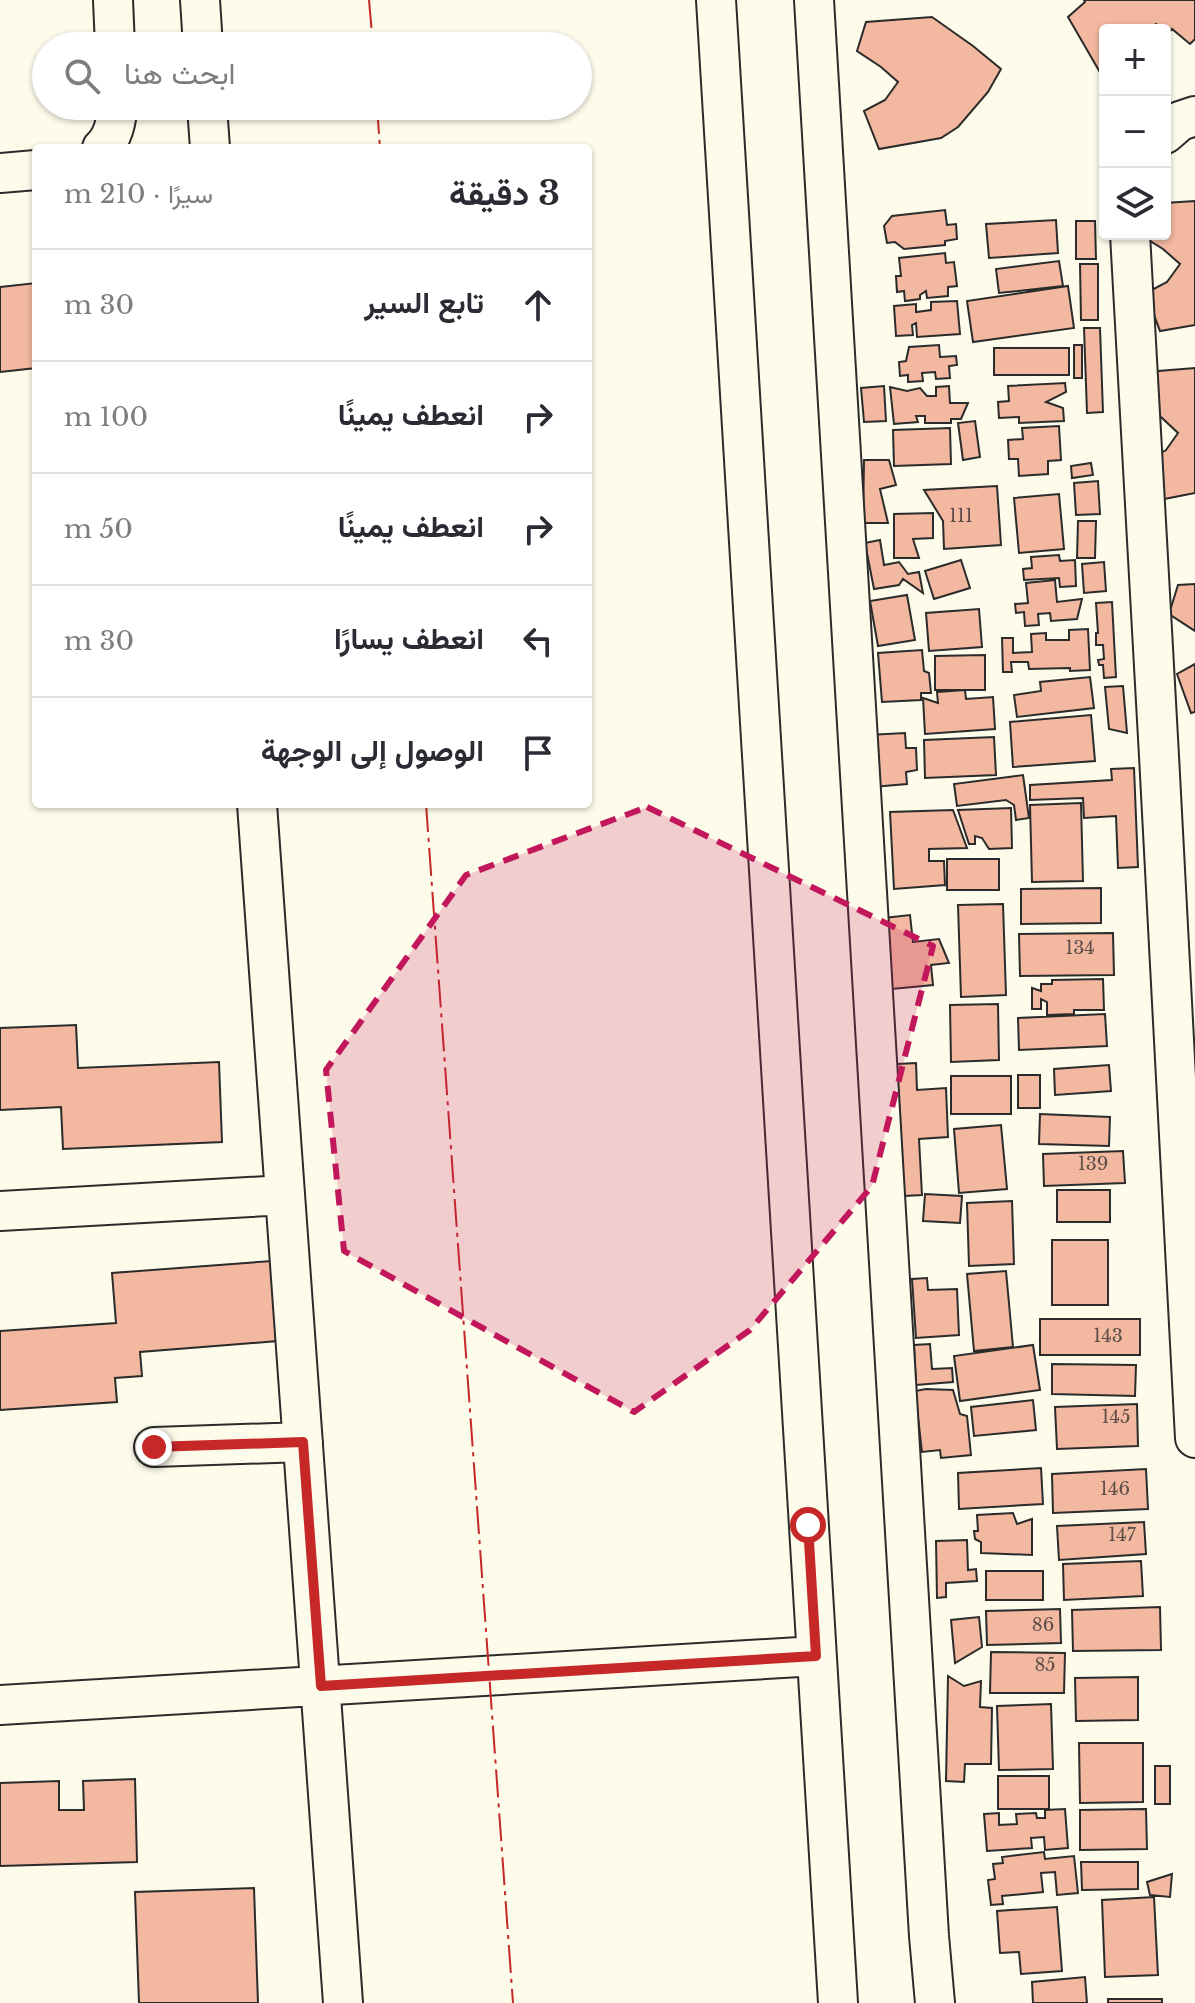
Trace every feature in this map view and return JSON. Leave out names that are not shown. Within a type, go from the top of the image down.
[{"type":"street","points":[[113,0],[114,32]]},
{"type":"street","points":[[200,0],[202,32]]},
{"type":"street","points":[[716,0],[838,2003]]},
{"type":"street","points":[[814,0],[935,2003]]},
{"type":"street","points":[[1171,129],[1180,121],[1195,116]]},
{"type":"street","points":[[107,144],[116,120]]},
{"type":"street","points":[[208,120],[210,144]]},
{"type":"street","points":[[0,173],[32,170]]},
{"type":"street","points":[[1130,240],[1159,756],[1182,945],[1195,1438]]},
{"type":"street","points":[[257,808],[343,2003]]},
{"type":"street","points":[[0,1211],[285,1195]]},
{"type":"street","points":[[154,1447],[303,1442]]},
{"type":"street","points":[[0,1705],[816,1656]]},
{"type":"street","points":[[916,2003],[929,1936]]},
{"type":"highlighted area","points":[[647,807],[933,946],[872,1186],[750,1330],[634,1412],[344,1251],[326,1070],[466,875]]},
{"type":"building","points":[[1195,0],[1195,39],[1190,44],[1171,30],[1171,24],[1099,24],[1099,71],[1068,17],[1085,2]]},
{"type":"building","points":[[932,17],[1001,69],[988,92],[958,127],[941,138],[879,149],[864,111],[885,100],[898,82],[857,51],[866,22]]},
{"type":"building","points":[[1195,201],[1195,325],[1160,331],[1146,293],[1167,282],[1180,264],[1149,240],[1171,240],[1171,203]]},
{"type":"building","points":[[945,210],[947,225],[956,224],[957,239],[945,241],[945,245],[904,249],[895,242],[887,243],[884,226],[892,216]]},
{"type":"building","points":[[1056,220],[1058,253],[989,258],[986,224]]},
{"type":"building","points":[[1076,221],[1095,221],[1096,259],[1076,259]]},
{"type":"building","points":[[945,253],[946,263],[954,262],[957,286],[948,287],[948,296],[927,298],[926,291],[920,299],[905,301],[904,291],[897,292],[896,276],[901,276],[899,258]]},
{"type":"building","points":[[1059,261],[1063,286],[999,293],[996,269]]},
{"type":"building","points":[[1080,264],[1098,264],[1098,320],[1081,320]]},
{"type":"building","points":[[32,283],[32,368],[0,372],[0,287]]},
{"type":"building","points":[[1068,286],[1074,328],[973,342],[967,301]]},
{"type":"building","points":[[957,301],[960,334],[917,337],[916,323],[912,325],[913,335],[896,336],[894,306],[916,304],[916,312],[931,310],[931,302]]},
{"type":"building","points":[[1084,328],[1100,328],[1103,412],[1087,413]]},
{"type":"building","points":[[939,345],[940,357],[956,356],[957,365],[949,366],[950,378],[936,379],[935,372],[922,373],[923,381],[908,382],[908,375],[900,376],[899,362],[906,361],[909,347]]},
{"type":"building","points":[[1074,345],[1082,345],[1082,378],[1074,378]]},
{"type":"building","points":[[994,348],[1069,348],[1069,375],[994,375]]},
{"type":"building","points":[[1195,368],[1195,493],[1159,500],[1145,462],[1166,450],[1178,433],[1145,402],[1146,372]]},
{"type":"building","points":[[1065,383],[1066,392],[1046,402],[1063,408],[1064,421],[1019,423],[1019,417],[999,418],[998,402],[1009,401],[1008,386]]},
{"type":"building","points":[[884,386],[886,421],[864,422],[861,388]]},
{"type":"building","points":[[949,386],[950,403],[968,403],[961,419],[951,419],[951,423],[925,423],[925,416],[916,416],[918,422],[894,424],[890,387],[907,391],[920,388],[927,396],[936,396],[936,387]]},
{"type":"building","points":[[975,421],[980,457],[963,460],[958,423]]},
{"type":"building","points":[[1059,426],[1061,460],[1048,461],[1048,474],[1019,476],[1018,459],[1009,459],[1008,440],[1023,439],[1022,428]]},
{"type":"building","points":[[950,428],[951,464],[894,466],[893,430]]},
{"type":"building","points":[[864,460],[889,460],[896,485],[880,489],[888,523],[863,523]]},
{"type":"building","points":[[1091,463],[1093,475],[1072,478],[1071,466]]},
{"type":"building","points":[[1098,481],[1100,514],[1076,515],[1074,483]]},
{"type":"building","points":[[997,486],[1001,545],[944,549],[943,521],[924,490]]},
{"type":"building","points":[[1059,494],[1064,549],[1019,553],[1014,498]]},
{"type":"building","points":[[933,513],[933,538],[913,539],[919,558],[894,558],[894,514]]},
{"type":"building","points":[[1078,521],[1096,521],[1095,558],[1077,558]]},
{"type":"building","points":[[880,540],[884,565],[899,562],[908,574],[919,572],[923,593],[903,579],[899,585],[874,589],[865,543]]},
{"type":"building","points":[[1059,555],[1060,561],[1075,560],[1076,586],[1060,587],[1059,578],[1024,580],[1023,569],[1032,568],[1031,557]]},
{"type":"building","points":[[961,560],[970,588],[934,599],[925,571]]},
{"type":"building","points":[[1104,562],[1106,591],[1084,593],[1082,564]]},
{"type":"building","points":[[1055,580],[1057,602],[1082,599],[1077,619],[1051,621],[1050,613],[1038,614],[1039,625],[1025,626],[1024,612],[1016,613],[1015,604],[1028,603],[1026,583]]},
{"type":"building","points":[[1195,584],[1195,631],[1169,614],[1178,585]]},
{"type":"building","points":[[907,595],[915,640],[878,646],[870,601]]},
{"type":"building","points":[[1112,602],[1116,677],[1104,678],[1103,665],[1099,665],[1098,660],[1104,659],[1103,645],[1096,645],[1096,603]]},
{"type":"building","points":[[979,609],[982,647],[929,651],[926,613]]},
{"type":"building","points":[[1088,629],[1090,670],[1029,669],[1028,662],[1011,662],[1012,672],[1003,672],[1002,638],[1013,638],[1013,653],[1032,652],[1031,634],[1046,633],[1046,640],[1069,640],[1069,630]]},
{"type":"building","points":[[922,650],[931,693],[921,693],[921,700],[882,702],[878,653]]},
{"type":"building","points":[[985,655],[985,690],[935,690],[935,656]]},
{"type":"building","points":[[1195,664],[1195,712],[1191,713],[1177,674]]},
{"type":"building","points":[[1090,677],[1094,708],[1017,717],[1014,695],[1041,691],[1040,682]]},
{"type":"building","points":[[1123,686],[1127,733],[1109,729],[1105,687]]},
{"type":"building","points":[[965,690],[966,699],[993,697],[995,729],[925,734],[923,698],[938,703],[937,692]]},
{"type":"building","points":[[1091,715],[1095,761],[1013,767],[1010,722]]},
{"type":"building","points":[[905,733],[906,748],[916,748],[917,770],[906,772],[907,784],[873,787],[868,735]]},
{"type":"building","points":[[994,737],[996,775],[925,778],[924,740]]},
{"type":"building","points":[[1134,768],[1138,867],[1118,868],[1116,816],[1084,818],[1083,798],[1030,800],[1030,785],[1112,780],[1111,769]]},
{"type":"building","points":[[1023,775],[1029,818],[1016,820],[1014,805],[1006,800],[957,806],[954,784]]},
{"type":"building","points":[[1081,803],[1083,881],[1032,882],[1030,805]]},
{"type":"building","points":[[1011,808],[1012,848],[989,849],[982,838],[975,836],[975,844],[969,844],[958,810]]},
{"type":"building","points":[[953,810],[967,848],[929,849],[929,861],[944,861],[945,885],[894,889],[890,812]]},
{"type":"building","points":[[947,859],[999,859],[999,890],[947,890]]},
{"type":"building","points":[[1101,888],[1101,923],[1021,924],[1021,889]]},
{"type":"building","points":[[1003,904],[1006,995],[961,997],[958,905]]},
{"type":"building","points":[[910,915],[913,942],[939,939],[949,963],[931,965],[933,985],[892,989],[884,918]]},
{"type":"building","points":[[1113,933],[1114,975],[1020,976],[1019,934]]},
{"type":"building","points":[[1103,979],[1104,1010],[1074,1010],[1074,1014],[1047,1015],[1047,1002],[1041,999],[1041,1009],[1032,1009],[1032,988],[1041,991],[1041,984],[1052,984],[1052,980]]},
{"type":"building","points":[[998,1004],[999,1060],[951,1062],[950,1005]]},
{"type":"building","points":[[1105,1014],[1107,1046],[1019,1050],[1018,1018]]},
{"type":"building","points":[[76,1025],[78,1068],[219,1062],[222,1142],[63,1149],[61,1107],[0,1110],[0,1028]]},
{"type":"building","points":[[916,1063],[917,1090],[946,1088],[948,1137],[919,1139],[922,1195],[904,1196],[897,1064]]},
{"type":"building","points":[[1109,1065],[1111,1091],[1055,1095],[1054,1069]]},
{"type":"building","points":[[1018,1075],[1040,1075],[1040,1108],[1018,1108]]},
{"type":"building","points":[[951,1076],[1011,1076],[1011,1114],[951,1114]]},
{"type":"building","points":[[1040,1114],[1110,1117],[1109,1146],[1039,1144]]},
{"type":"building","points":[[1001,1125],[1007,1189],[959,1193],[954,1129]]},
{"type":"building","points":[[1123,1151],[1125,1183],[1044,1186],[1043,1154]]},
{"type":"building","points":[[1057,1190],[1110,1190],[1110,1222],[1057,1222]]},
{"type":"building","points":[[925,1194],[962,1196],[960,1223],[923,1221]]},
{"type":"building","points":[[1012,1201],[1014,1264],[969,1266],[967,1203]]},
{"type":"building","points":[[1052,1240],[1108,1240],[1108,1305],[1052,1305]]},
{"type":"building","points":[[272,1261],[278,1341],[140,1352],[142,1376],[115,1378],[117,1402],[0,1410],[0,1331],[116,1323],[112,1273]]},
{"type":"building","points":[[1006,1271],[1013,1347],[974,1351],[967,1274]]},
{"type":"building","points":[[927,1278],[928,1290],[957,1289],[959,1335],[916,1338],[912,1279]]},
{"type":"building","points":[[1040,1319],[1140,1319],[1140,1355],[1040,1355]]},
{"type":"building","points":[[930,1344],[932,1369],[952,1368],[953,1382],[916,1385],[914,1345]]},
{"type":"building","points":[[1033,1345],[1040,1390],[960,1401],[954,1356]]},
{"type":"building","points":[[1052,1364],[1136,1365],[1135,1396],[1052,1394]]},
{"type":"building","points":[[953,1390],[960,1414],[967,1416],[971,1455],[941,1458],[940,1450],[922,1452],[915,1391]]},
{"type":"building","points":[[1033,1400],[1036,1430],[974,1436],[971,1407]]},
{"type":"building","points":[[1137,1404],[1138,1446],[1057,1449],[1055,1407]]},
{"type":"building","points":[[1041,1468],[1043,1504],[959,1509],[958,1473]]},
{"type":"building","points":[[1146,1469],[1148,1509],[1053,1513],[1052,1474]]},
{"type":"building","points":[[1013,1513],[1017,1524],[1032,1519],[1032,1555],[981,1553],[981,1542],[975,1539],[974,1531],[978,1531],[977,1515]]},
{"type":"building","points":[[1144,1522],[1146,1554],[1059,1560],[1057,1526]]},
{"type":"building","points":[[967,1540],[968,1570],[976,1569],[977,1581],[946,1583],[946,1597],[937,1598],[936,1541]]},
{"type":"building","points":[[1141,1561],[1143,1596],[1064,1600],[1063,1564]]},
{"type":"building","points":[[986,1571],[1043,1571],[1043,1600],[986,1600]]},
{"type":"building","points":[[1160,1607],[1161,1650],[1073,1651],[1072,1610]]},
{"type":"building","points":[[1060,1609],[1061,1643],[987,1645],[986,1611]]},
{"type":"building","points":[[979,1617],[982,1647],[955,1663],[951,1620]]},
{"type":"building","points":[[991,1652],[1065,1653],[1064,1693],[990,1693]]},
{"type":"building","points":[[948,1676],[964,1686],[981,1681],[980,1707],[992,1708],[991,1764],[965,1764],[964,1782],[946,1781]]},
{"type":"building","points":[[1138,1677],[1138,1720],[1076,1721],[1075,1678]]},
{"type":"building","points":[[1051,1704],[1053,1769],[999,1770],[997,1706]]},
{"type":"building","points":[[1079,1743],[1143,1743],[1143,1802],[1080,1803]]},
{"type":"building","points":[[1155,1766],[1170,1766],[1170,1804],[1155,1804]]},
{"type":"building","points":[[998,1776],[1049,1776],[1049,1809],[998,1809]]},
{"type":"building","points":[[135,1779],[137,1862],[0,1866],[0,1783],[59,1781],[59,1810],[84,1810],[83,1781]]},
{"type":"building","points":[[1065,1809],[1068,1848],[1045,1850],[1044,1837],[1031,1838],[1032,1848],[987,1851],[984,1814],[999,1813],[999,1825],[1017,1824],[1016,1814],[1036,1813],[1037,1818],[1045,1818],[1045,1810]]},
{"type":"building","points":[[1146,1809],[1147,1849],[1080,1850],[1080,1810]]},
{"type":"building","points":[[1044,1852],[1045,1859],[1074,1856],[1078,1893],[1057,1895],[1055,1872],[1041,1873],[1043,1892],[1002,1896],[1003,1904],[991,1905],[988,1880],[995,1879],[993,1864],[1003,1863],[1002,1857]]},
{"type":"building","points":[[1081,1862],[1138,1862],[1138,1889],[1082,1890]]},
{"type":"building","points":[[1172,1874],[1170,1897],[1150,1895],[1147,1882]]},
{"type":"building","points":[[254,1888],[258,2003],[139,2003],[135,1892]]},
{"type":"building","points":[[1154,1897],[1158,1975],[1105,1977],[1102,1900]]},
{"type":"building","points":[[1057,1907],[1062,1971],[1021,1974],[1019,1952],[1000,1953],[997,1911]]},
{"type":"building","points":[[1085,1977],[1087,2003],[1033,2003],[1032,1982]]},
{"type":"building","points":[[1108,1999],[1162,1999],[1162,2003],[1108,2003]]},
{"type":"power","points":[[369,0],[372,32]]},
{"type":"power","points":[[378,120],[380,144]]},
{"type":"power","points":[[426,808],[513,2003]]},
{"type":"route","points":[[154,1447],[303,1442],[321,1686],[816,1656],[808,1525]]}]
